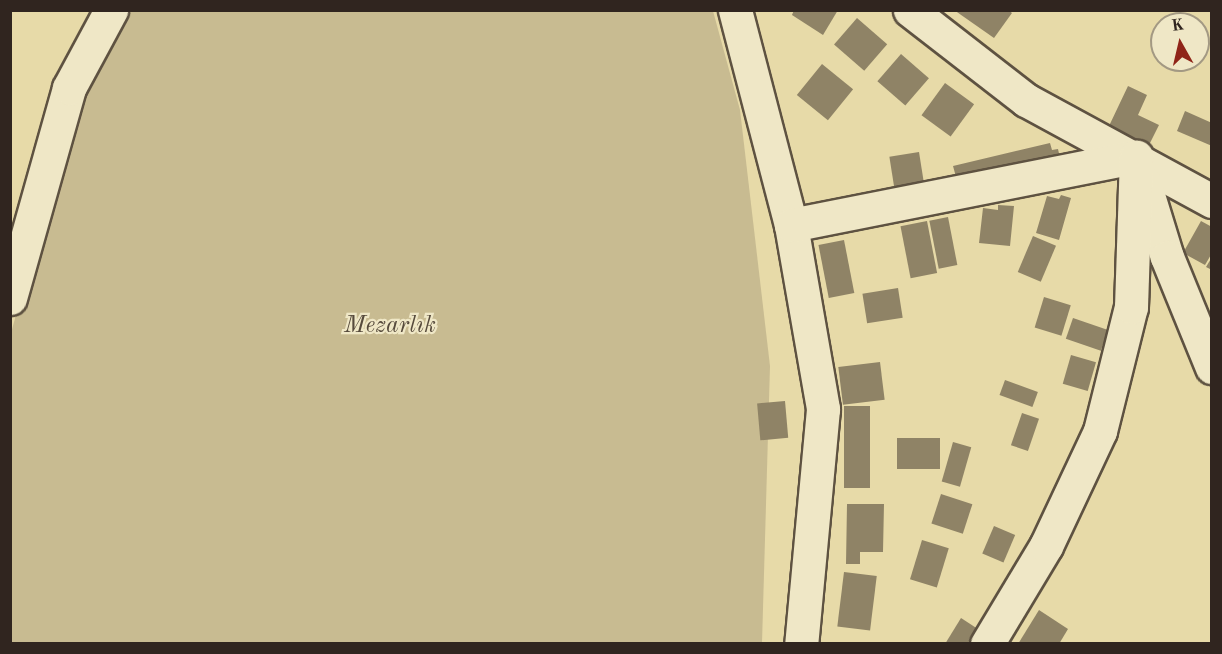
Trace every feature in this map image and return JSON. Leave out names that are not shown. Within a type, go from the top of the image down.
[{"type":"street","points":[[10,298],[69,88],[111,10]]},
{"type":"street","points":[[735,10],[791,225],[823,409],[801,644]]},
{"type":"street","points":[[910,10],[1026,100],[1136,157],[1212,201]]},
{"type":"street","points":[[791,225],[1136,157]]},
{"type":"street","points":[[1136,157],[1167,257],[1212,367]]},
{"type":"street","points":[[987,644],[1046,546],[1100,431],[1131,307],[1136,157]]},
{"type":"green space","name":"Mezarlık","points":[[126,11],[713,11],[740,110],[770,366],[762,643],[11,644],[11,333],[82,77]]},
{"type":"building","points":[[794,10],[838,10],[823,35],[792,15]]},
{"type":"building","points":[[954,10],[1008,10],[1012,13],[994,38]]},
{"type":"building","points":[[857,18],[887,44],[864,71],[834,44]]},
{"type":"building","points":[[901,54],[929,78],[905,105],[877,81]]},
{"type":"building","points":[[822,64],[853,89],[828,120],[797,95]]},
{"type":"building","points":[[945,83],[974,104],[951,137],[921,115]]},
{"type":"building","points":[[1128,86],[1147,95],[1138,115],[1159,125],[1149,145],[1109,126]]},
{"type":"building","points":[[1185,111],[1212,123],[1212,146],[1177,131]]},
{"type":"building","points":[[1050,143],[1052,150],[1058,149],[1060,158],[959,188],[953,166]]},
{"type":"building","points":[[919,152],[926,194],[896,199],[889,157]]},
{"type":"building","points":[[1061,195],[1071,198],[1059,240],[1036,233],[1047,196],[1059,199]]},
{"type":"building","points":[[998,205],[1014,206],[1010,246],[979,243],[983,208],[998,210]]},
{"type":"building","points":[[948,217],[957,265],[939,269],[929,221]]},
{"type":"building","points":[[927,221],[937,273],[911,278],[900,226]]},
{"type":"building","points":[[1201,221],[1212,227],[1212,253],[1205,265],[1183,253]]},
{"type":"building","points":[[1033,236],[1056,246],[1041,282],[1018,272]]},
{"type":"building","points":[[844,240],[854,293],[829,298],[818,245]]},
{"type":"building","points":[[1212,257],[1212,270],[1206,267]]},
{"type":"building","points":[[898,288],[903,318],[867,323],[862,294]]},
{"type":"building","points":[[1044,297],[1071,305],[1061,336],[1035,328]]},
{"type":"building","points":[[1073,318],[1108,330],[1101,351],[1066,339]]},
{"type":"building","points":[[1071,355],[1096,362],[1088,391],[1063,384]]},
{"type":"building","points":[[880,362],[885,400],[843,405],[838,367]]},
{"type":"building","points":[[1005,380],[1038,392],[1032,407],[1000,395]]},
{"type":"building","points":[[785,401],[788,438],[760,440],[757,403]]},
{"type":"building","points":[[844,406],[870,406],[870,488],[844,488]]},
{"type":"building","points":[[1022,413],[1039,419],[1028,451],[1011,445]]},
{"type":"building","points":[[897,438],[940,438],[940,469],[897,469]]},
{"type":"building","points":[[953,442],[971,447],[960,487],[942,481]]},
{"type":"building","points":[[941,494],[972,504],[963,534],[931,523]]},
{"type":"building","points":[[847,504],[884,504],[883,552],[860,552],[860,564],[846,564]]},
{"type":"building","points":[[994,526],[1015,535],[1003,563],[982,554]]},
{"type":"building","points":[[922,540],[949,548],[937,587],[910,579]]},
{"type":"building","points":[[844,572],[877,576],[870,631],[837,627]]},
{"type":"building","points":[[1039,610],[1068,629],[1059,644],[1018,644]]},
{"type":"building","points":[[961,618],[984,633],[977,644],[945,644]]}]
